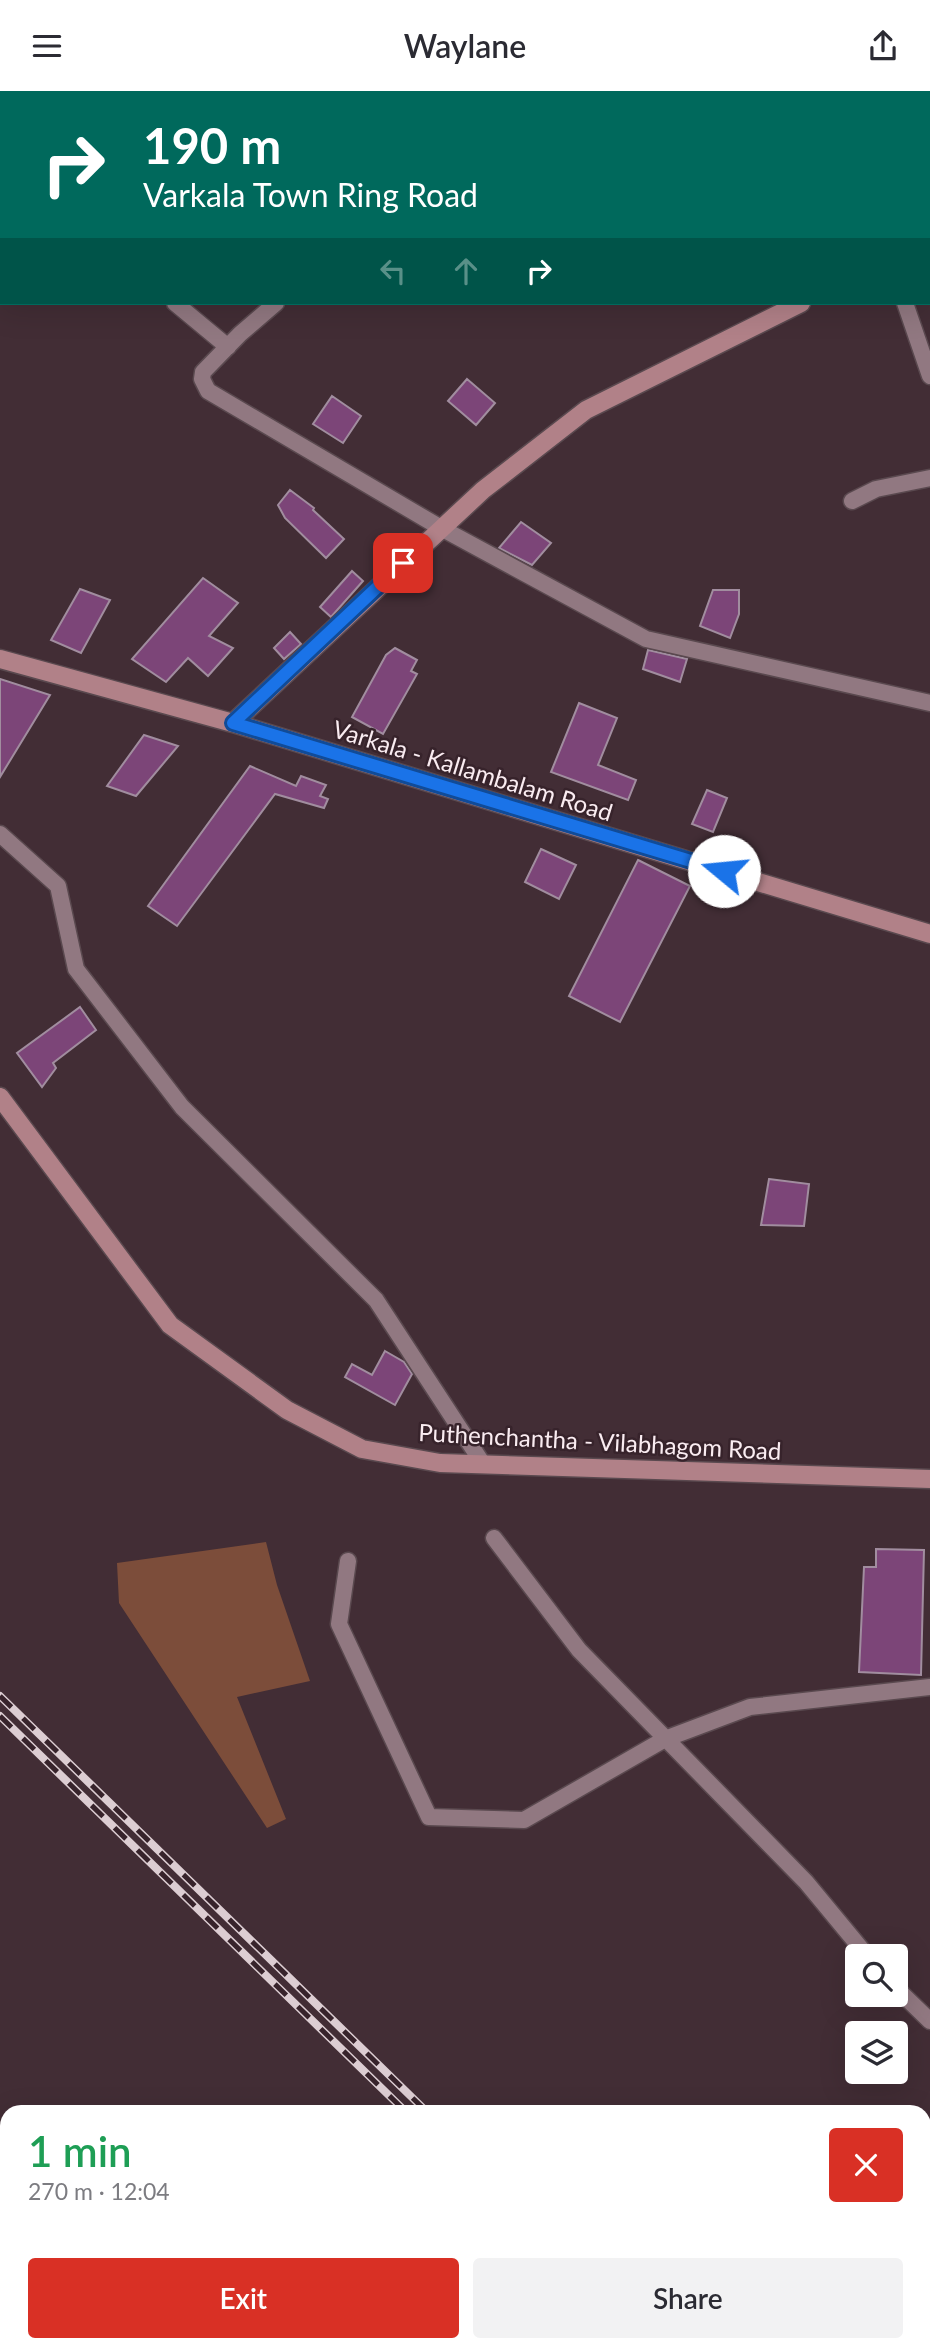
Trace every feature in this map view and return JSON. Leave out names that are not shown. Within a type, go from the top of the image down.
[{"type":"main road","points":[[233,723],[483,490],[586,410],[797,305]]},
{"type":"main road","name":"Varkala - Kallambalam Road","points":[[0,659],[233,723],[930,934]]},
{"type":"main road","name":"Puthenchantha - Vilabhagom Road","points":[[0,1097],[170,1325],[287,1409],[362,1449],[440,1463],[930,1479]]},
{"type":"street","points":[[177,305],[228,347]]},
{"type":"street","points":[[273,305],[203,372],[202,379],[208,391],[441,528],[646,639],[930,703]]},
{"type":"street","points":[[906,305],[930,376]]},
{"type":"street","points":[[852,501],[876,489],[930,478]]},
{"type":"street","points":[[0,834],[58,886],[76,969],[133,1044],[182,1107],[376,1300],[483,1464]]},
{"type":"street","points":[[494,1538],[579,1650],[806,1882],[857,1944]]},
{"type":"street","points":[[348,1560],[339,1624],[429,1817],[524,1820],[665,1739],[750,1707],[930,1687]]},
{"type":"street","points":[[908,2000],[930,2021]]},
{"type":"shaded area","points":[[266,1542],[277,1585],[310,1681],[237,1697],[286,1819],[267,1828],[119,1603],[117,1563]]},
{"type":"building","points":[[467,379],[495,403],[476,425],[448,401]]},
{"type":"building","points":[[332,396],[361,416],[343,443],[313,424]]},
{"type":"building","points":[[290,490],[314,508],[313,510],[344,539],[326,558],[285,518],[278,505]]},
{"type":"building","points":[[521,522],[551,543],[532,565],[499,548]]},
{"type":"building","points":[[352,571],[363,581],[331,617],[320,607]]},
{"type":"building","points":[[203,578],[238,603],[209,636],[233,648],[208,676],[188,658],[166,682],[132,659]]},
{"type":"building","points":[[80,589],[110,600],[81,653],[51,640]]},
{"type":"building","points":[[713,590],[739,590],[739,614],[730,638],[700,626]]},
{"type":"building","points":[[290,632],[301,644],[284,659],[274,648]]},
{"type":"building","points":[[395,648],[417,660],[411,671],[417,674],[383,734],[352,717],[386,655]]},
{"type":"building","points":[[648,650],[687,659],[680,682],[643,669]]},
{"type":"building","points":[[0,679],[50,695],[0,777]]},
{"type":"building","points":[[579,703],[617,718],[598,765],[636,780],[628,800],[551,772]]},
{"type":"building","points":[[144,735],[178,746],[136,796],[107,786]]},
{"type":"building","points":[[250,766],[296,786],[301,776],[326,785],[320,796],[328,799],[324,808],[275,794],[177,926],[148,906]]},
{"type":"building","points":[[707,790],[727,798],[713,832],[692,824]]},
{"type":"building","points":[[541,849],[576,865],[559,899],[525,882]]},
{"type":"building","points":[[638,860],[690,886],[620,1022],[569,996]]},
{"type":"building","points":[[80,1007],[96,1030],[53,1063],[56,1068],[42,1087],[17,1053]]},
{"type":"building","points":[[769,1179],[809,1184],[804,1226],[761,1225]]},
{"type":"building","points":[[385,1351],[404,1362],[412,1374],[395,1405],[345,1377],[352,1364],[372,1375]]},
{"type":"building","points":[[876,1549],[924,1550],[921,1675],[859,1672],[864,1567],[876,1567]]},
{"type":"railway","points":[[0,1696],[420,2105]]},
{"type":"railway","points":[[0,1716],[399,2105]]},
{"type":"route","points":[[403,563],[233,723],[724,871]]}]
